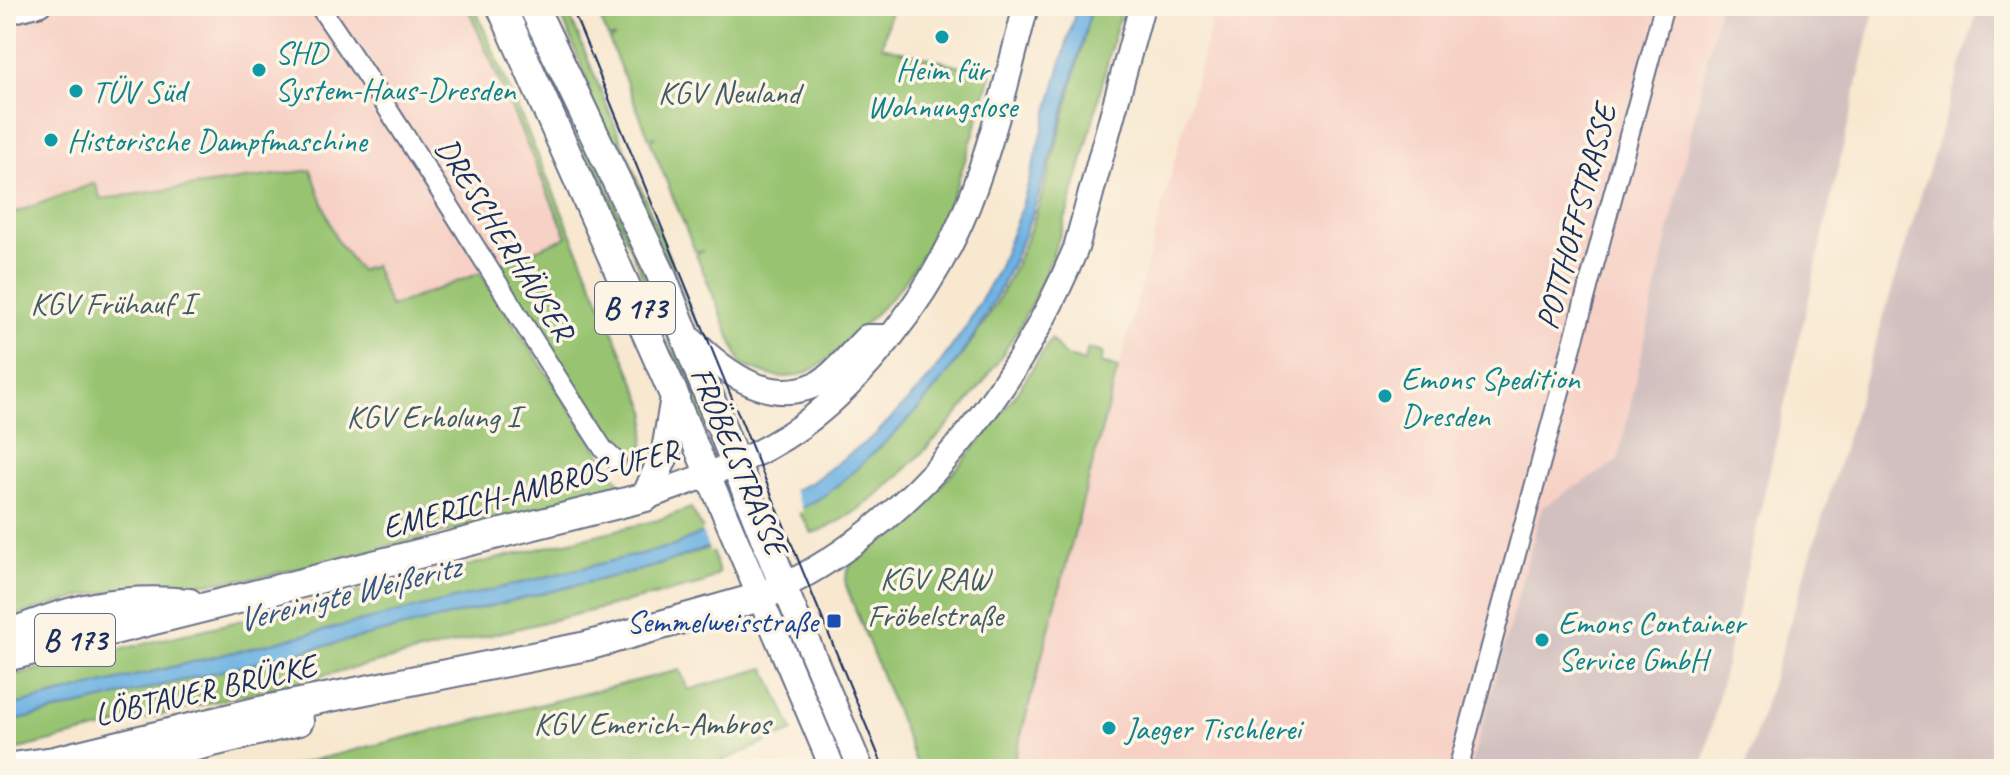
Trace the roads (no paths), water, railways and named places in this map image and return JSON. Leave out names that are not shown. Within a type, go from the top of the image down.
[{"type":"main road","name":"FRÖBELSTRASSE","points":[[494,6],[505,18],[675,397],[727,478]]},
{"type":"main road","name":"FRÖBELSTRASSE","points":[[533,6],[634,216],[684,332],[727,478],[772,592],[833,769]]},
{"type":"main road","points":[[553,6],[573,60],[577,99]]},
{"type":"main road","name":"EMERICH-AMBROS-UFER","points":[[213,605],[727,478],[808,421],[858,375],[889,337],[948,247],[968,205],[1026,6]]},
{"type":"main road","points":[[102,769],[357,709],[420,679],[587,646],[772,592],[869,532],[945,463],[1022,356],[1056,293],[1076,248],[1142,6]]},
{"type":"main road","points":[[684,332],[734,375],[764,388],[785,390],[819,383],[867,337],[889,337]]},
{"type":"main road","points":[[646,497],[666,451],[675,397]]},
{"type":"main road","name":"FRÖBELSTRASSE","points":[[772,592],[861,769]]},
{"type":"main road","points":[[6,635],[56,614],[89,606],[160,601],[213,605]]},
{"type":"main road","name":"B 173","points":[[6,657],[213,605]]},
{"type":"main road","name":"LÖBTAUER BRÜCKE","points":[[6,768],[420,679]]},
{"type":"street","points":[[6,15],[41,6]]},
{"type":"street","name":"DRESCHERHÄUSER","points":[[319,6],[391,111],[501,292],[604,450],[616,461]]},
{"type":"street","name":"POTTHOFFSTRASSE","points":[[1458,769],[1664,6]]},
{"type":"water","points":[[1077,6],[1092,6],[1059,129],[1041,188],[996,298],[965,349],[927,399],[864,462],[819,499],[752,531],[652,567],[6,723],[6,707],[674,546],[812,482],[875,435],[927,381],[966,327],[998,269],[1022,206]]},
{"type":"tram line","points":[[571,6],[884,769]]},
{"type":"place","name":"Heim für Wohnungslose","points":[[942,37]]},
{"type":"place","name":"SHD System-Haus-Dresden","points":[[259,70]]},
{"type":"place","name":"TÜV Süd","points":[[76,91]]},
{"type":"place","name":"Historische Dampfmaschine","points":[[51,140]]},
{"type":"place","name":"Emons Spedition Dresden","points":[[1385,396]]},
{"type":"place","name":"Semmelweisstraße","points":[[834,621]]},
{"type":"place","name":"Emons Container Service GmbH","points":[[1542,640]]},
{"type":"place","name":"Jaeger Tischlerei","points":[[1109,728]]},
{"type":"park label","name":"KGV Neuland","points":[[729,92]]},
{"type":"park label","name":"KGV Frühauf I","points":[[112,303]]},
{"type":"park label","name":"KGV Erholung I","points":[[433,416]]},
{"type":"park label","name":"KGV RAW Fröbelstraße","points":[[935,596]]},
{"type":"park label","name":"KGV Emerich-Ambros","points":[[652,723]]},
{"type":"water label","name":"Vereinigte Weißeritz","points":[[348,593]]}]
